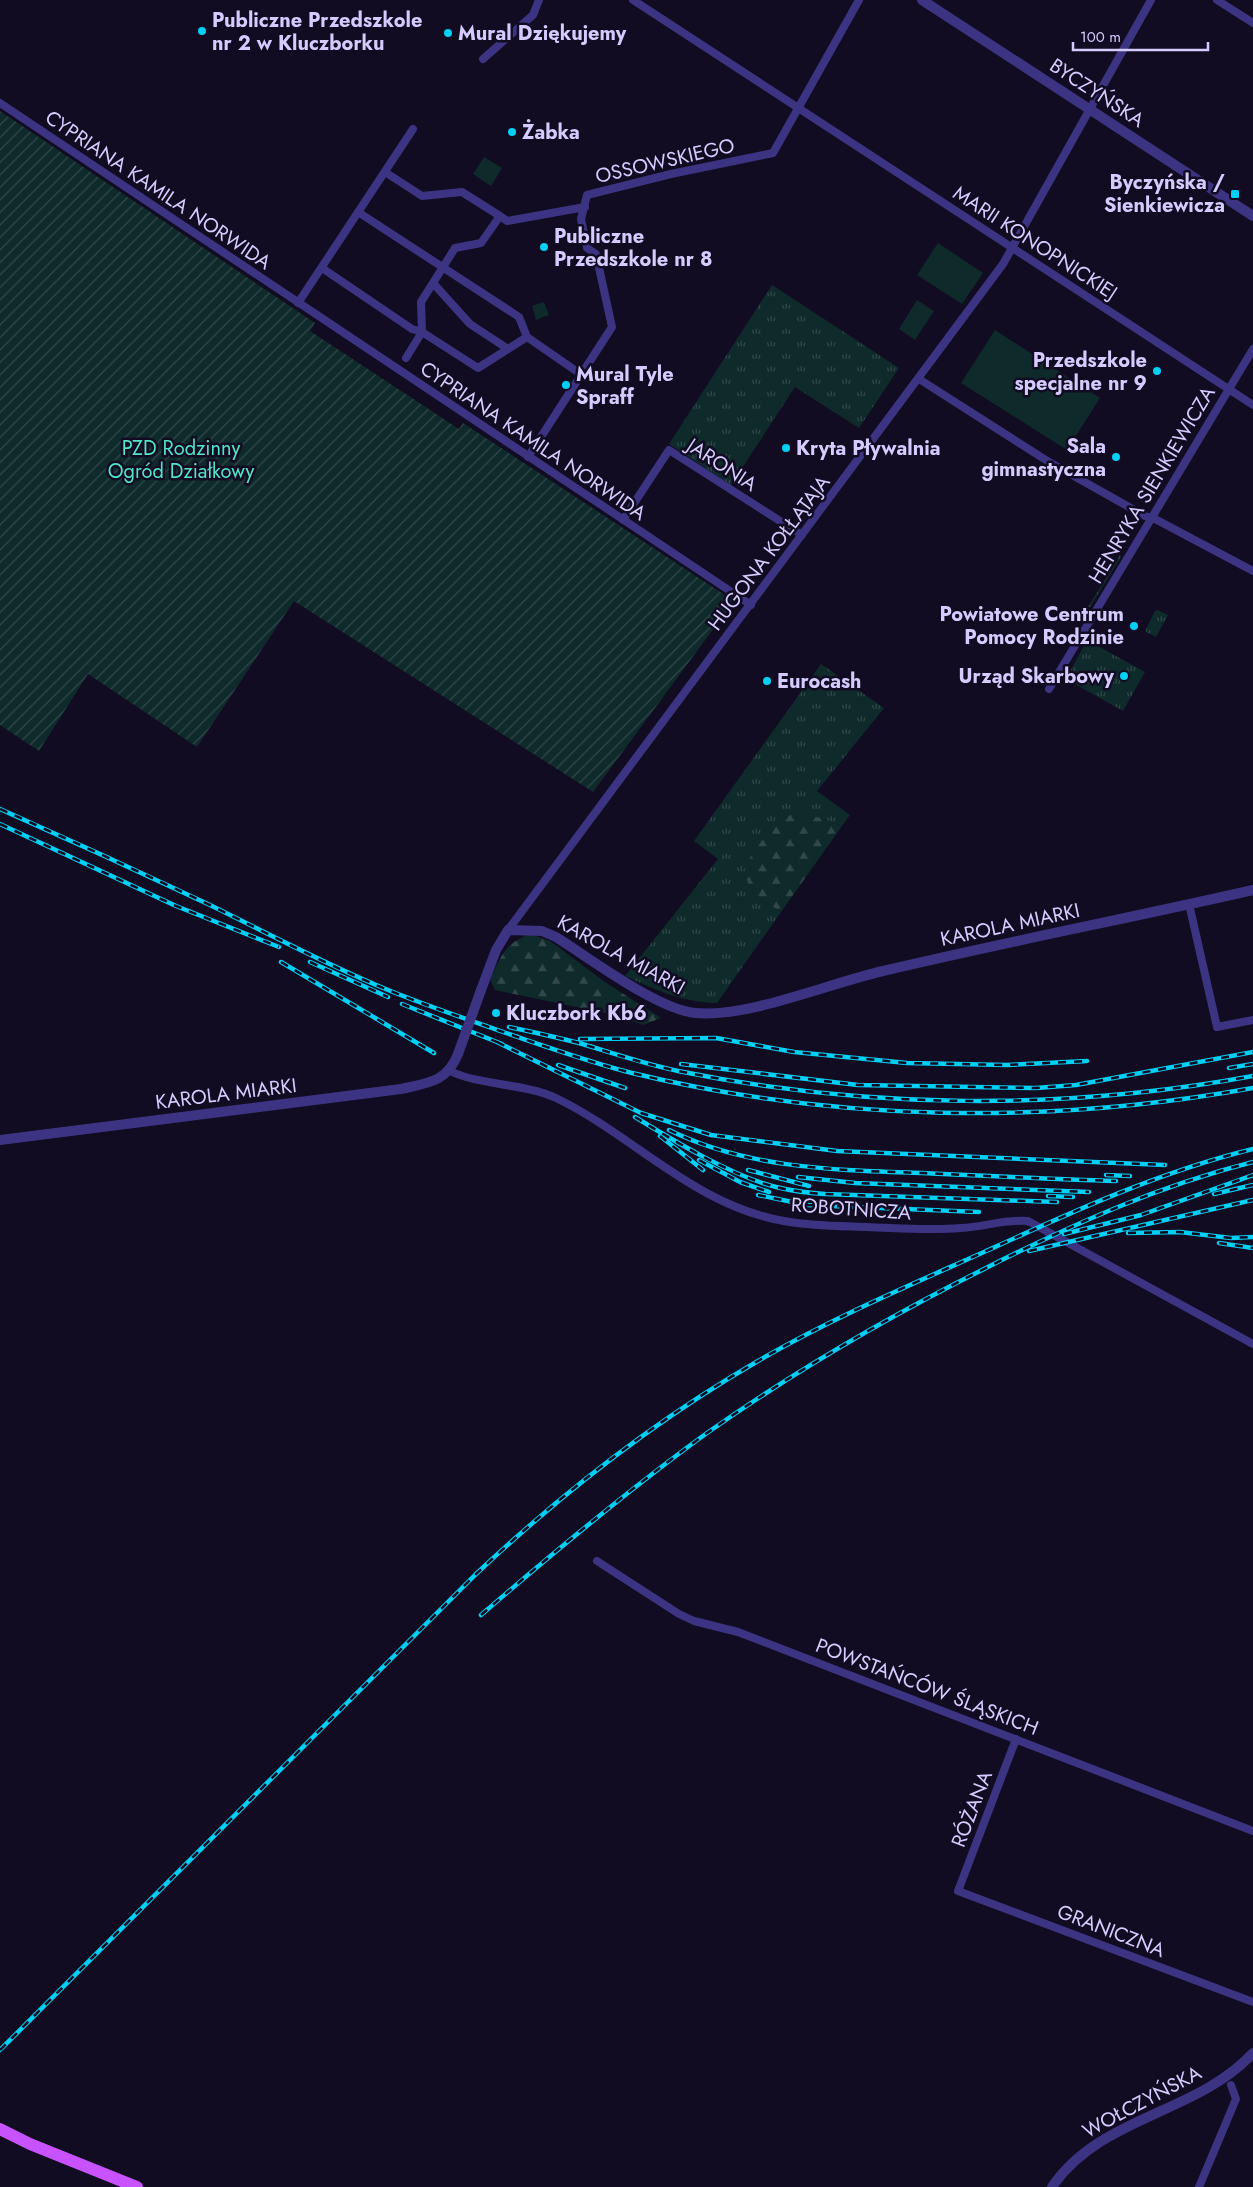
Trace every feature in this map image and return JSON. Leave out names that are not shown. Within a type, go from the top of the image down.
[{"type":"main road","points":[[0,2129],[39,2148],[138,2187]]},
{"type":"street","points":[[483,59],[533,15],[539,0]]},
{"type":"street","points":[[633,0],[798,109],[859,0]]},
{"type":"street","name":"BYCZYŃSKA","points":[[922,0],[1253,216]]},
{"type":"street","name":"HUGONA KOŁŁĄTAJA","points":[[508,930],[919,379],[1013,248],[1151,0]]},
{"type":"street","points":[[1217,0],[1253,23]]},
{"type":"street","name":"CYPRIANA KAMILA NORWIDA","points":[[0,103],[750,605]]},
{"type":"street","name":"OSSOWSKIEGO","points":[[528,457],[612,327],[596,254],[587,248],[581,219],[588,195],[671,174],[773,153],[798,109]]},
{"type":"street","name":"MARII KONOPNICKIEJ","points":[[798,109],[1253,405]]},
{"type":"street","points":[[298,303],[413,128]]},
{"type":"street","points":[[385,172],[422,196],[462,192],[507,222],[585,207]]},
{"type":"street","points":[[358,212],[519,317],[527,337],[582,375]]},
{"type":"street","points":[[406,358],[422,332],[421,302],[455,248],[481,243],[500,216]]},
{"type":"street","points":[[322,268],[412,329],[422,332],[478,368],[527,337]]},
{"type":"street","points":[[433,283],[470,324],[508,348]]},
{"type":"street","name":"HENRYKA SIENKIEWICZA","points":[[1049,689],[1253,349]]},
{"type":"street","points":[[919,379],[1049,462],[1253,571]]},
{"type":"street","name":"JARONIA","points":[[623,520],[669,450],[802,535]]},
{"type":"street","name":"KAROLA MIARKI","points":[[508,930],[542,931],[556,937],[655,999],[674,1008],[695,1013],[717,1013],[760,1004],[881,971],[1253,890]]},
{"type":"street","points":[[1189,904],[1217,1027],[1253,1020]]},
{"type":"street","points":[[450,1071],[496,950],[508,930]]},
{"type":"street","name":"KAROLA MIARKI","points":[[0,1140],[401,1089],[436,1080],[450,1071]]},
{"type":"street","name":"ROBOTNICZA","points":[[450,1071],[554,1098],[688,1183],[736,1206],[782,1221],[813,1225],[935,1230],[964,1228],[1014,1220],[1028,1221],[1253,1344]]},
{"type":"street","name":"POWSTAŃCÓW ŚLĄSKICH","points":[[597,1561],[656,1601],[694,1621],[738,1632],[1253,1831]]},
{"type":"street","name":"RÓŻANA","points":[[958,1891],[1016,1739]]},
{"type":"street","name":"GRANICZNA","points":[[958,1891],[1253,2002]]},
{"type":"street","name":"WOŁCZYŃSKA","points":[[1052,2187],[1071,2163],[1103,2139],[1212,2085],[1235,2071],[1253,2053]]},
{"type":"street","name":"WOŁCZYŃSKA","points":[[1199,2187],[1236,2100],[1231,2085]]},
{"type":"green space","name":"PZD Rodzinny Ogród Działkowy","points":[[0,111],[315,323],[310,331],[459,429],[463,423],[734,601],[593,792],[294,601],[197,747],[88,674],[39,751],[0,725]]},
{"type":"green space","points":[[484,157],[502,168],[491,186],[473,174]]},
{"type":"green space","points":[[938,243],[983,273],[962,304],[917,275]]},
{"type":"green space","points":[[772,285],[899,368],[859,428],[795,387],[731,485],[669,444]]},
{"type":"green space","points":[[917,300],[934,311],[915,340],[899,329]]},
{"type":"green space","points":[[544,302],[549,315],[536,320],[532,306]]},
{"type":"green space","points":[[995,330],[1100,398],[1067,450],[961,383]]},
{"type":"green space","points":[[1120,555],[1121,557],[1090,607],[1088,607]]},
{"type":"green space","points":[[1158,610],[1168,615],[1156,637],[1146,632],[1146,629],[1155,611]]},
{"type":"green space","points":[[1087,640],[1145,672],[1123,711],[1066,679]]},
{"type":"green space","points":[[821,664],[884,708],[817,791],[850,815],[842,826],[821,818],[750,892],[781,912],[717,1003],[681,998],[625,976],[718,859],[694,841]]},
{"type":"green space","points":[[795,813],[821,818],[842,826],[781,912],[750,892],[744,866],[775,822]]},
{"type":"green space","points":[[530,934],[550,941],[605,982],[661,1018],[643,1025],[615,1015],[495,990],[490,979],[501,957],[514,942]]},
{"type":"railway","points":[[0,809],[210,905],[320,960],[388,990],[537,1044],[632,1073],[709,1089],[786,1101],[864,1109],[942,1113],[1098,1108],[1176,1100],[1253,1088]]},
{"type":"railway","points":[[0,824],[176,906],[279,947]]},
{"type":"railway","points":[[281,962],[434,1053]]},
{"type":"railway","points":[[310,962],[388,997]]},
{"type":"railway","points":[[402,1004],[502,1044]]},
{"type":"railway","points":[[509,1027],[579,1043],[640,1062],[678,1071],[749,1084],[893,1099],[1037,1100],[1110,1095],[1253,1076]]},
{"type":"railway","points":[[580,1039],[716,1038],[794,1052],[907,1063],[1007,1065],[1087,1061]]},
{"type":"railway","points":[[497,1042],[641,1113],[711,1135],[837,1151],[1165,1165]]},
{"type":"railway","points":[[681,1064],[858,1085],[1036,1088],[1076,1085],[1253,1052]]},
{"type":"railway","points":[[1229,1068],[1253,1064]]},
{"type":"railway","points":[[558,1065],[625,1088]]},
{"type":"railway","points":[[635,1117],[685,1147],[722,1166],[759,1182],[788,1190],[825,1194],[1057,1202]]},
{"type":"railway","points":[[669,1130],[699,1143],[730,1153],[793,1165],[857,1170],[1116,1181]]},
{"type":"railway","points":[[660,1136],[703,1170]]},
{"type":"railway","points":[[0,2050],[475,1575],[541,1515],[646,1433],[682,1408],[758,1361],[813,1331],[870,1304],[1116,1194],[1184,1169],[1253,1149]]},
{"type":"railway","points":[[699,1160],[740,1182],[769,1192]]},
{"type":"railway","points":[[481,1615],[592,1522],[707,1433],[774,1388],[842,1346],[948,1287],[1082,1222],[1183,1183],[1253,1162]]},
{"type":"railway","points":[[748,1170],[809,1186]]},
{"type":"railway","points":[[1106,1175],[1130,1176]]},
{"type":"railway","points":[[1064,1234],[1141,1215],[1253,1175]]},
{"type":"railway","points":[[798,1177],[855,1183],[1089,1192]]},
{"type":"railway","points":[[1214,1194],[1253,1185]]},
{"type":"railway","points":[[758,1195],[807,1205],[979,1212]]},
{"type":"railway","points":[[1048,1196],[1073,1197]]},
{"type":"railway","points":[[1029,1251],[1253,1200]]},
{"type":"railway","points":[[1128,1233],[1180,1232],[1231,1238],[1253,1237]]},
{"type":"railway","points":[[1219,1243],[1253,1248]]},
{"type":"place","name":"Publiczne Przedszkole nr 2 w Kluczborku","points":[[202,31]]},
{"type":"place","name":"Mural Dziękujemy","points":[[448,33]]},
{"type":"place","name":"Żabka","points":[[512,132]]},
{"type":"place","name":"Byczyńska / Sienkiewicza","points":[[1235,194]]},
{"type":"place","name":"Publiczne Przedszkole nr 8","points":[[544,247]]},
{"type":"place","name":"Przedszkole specjalne nr 9","points":[[1157,371]]},
{"type":"place","name":"Mural Tyle Spraff","points":[[566,385]]},
{"type":"place","name":"Kryta Pływalnia","points":[[786,448]]},
{"type":"place","name":"Sala gimnastyczna","points":[[1116,457]]},
{"type":"place","name":"Powiatowe Centrum Pomocy Rodzinie","points":[[1134,626]]},
{"type":"place","name":"Urząd Skarbowy","points":[[1124,676]]},
{"type":"place","name":"Eurocash","points":[[767,681]]},
{"type":"place","name":"Kluczbork Kb6","points":[[496,1013]]}]
